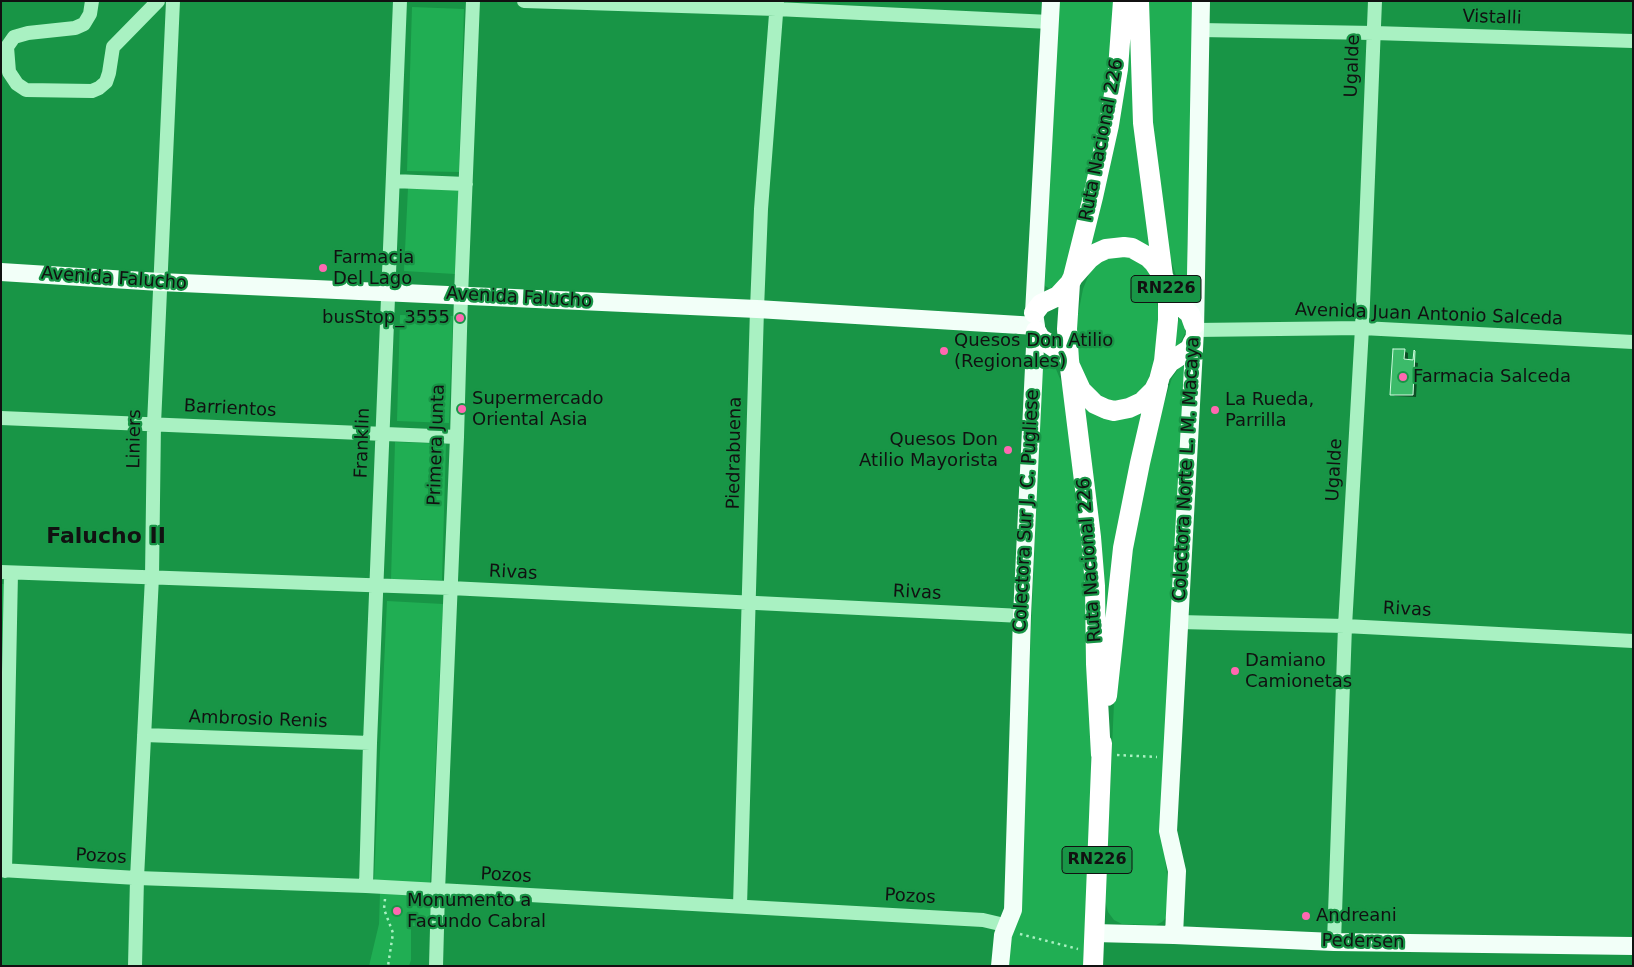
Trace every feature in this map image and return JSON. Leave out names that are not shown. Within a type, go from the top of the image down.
[{"type":"highway","name":"Ruta Nacional 226","points":[[1101,755],[1096,664],[1095,586],[1067,328],[1071,280],[1093,197],[1118,70],[1123,1]]},
{"type":"highway","name":"Ruta Nacional 226","points":[[1093,960],[1101,755],[1123,548],[1130,506],[1164,360],[1168,320],[1143,123],[1139,1]]},
{"type":"highway","name":"RN226","points":[[1071,280],[1097,253],[1106,249],[1124,247],[1132,248],[1148,257],[1154,263],[1164,281]]},
{"type":"highway","points":[[1070,363],[1064,354],[1040,338],[1035,324],[1041,304],[1058,296],[1071,280]]},
{"type":"highway","points":[[1160,378],[1170,362],[1190,349],[1194,332],[1190,314],[1171,296],[1164,281]]},
{"type":"highway","name":"Ruta Nacional 226","points":[[1070,363],[1076,382],[1088,398],[1100,407],[1114,411],[1129,408],[1142,402],[1149,396],[1160,378]]},
{"type":"main road","name":"Colectora Sur J. C. Pugliese","points":[[1000,966],[1001,941],[1013,910],[1022,616],[1051,1]]},
{"type":"main road","name":"Colectora Norte L. M. Macaya","points":[[1174,935],[1176,871],[1168,831],[1194,332],[1202,1]]},
{"type":"main road","name":"Avenida Falucho","points":[[1,272],[160,282],[757,309],[1035,324]]},
{"type":"main road","name":"Pedersen","points":[[1094,933],[1334,942],[1633,946]]},
{"type":"street","points":[[92,1],[90,14],[84,24],[75,28],[28,32],[14,37],[7,47],[9,72],[17,84],[26,90],[92,91],[99,88],[106,82],[109,73],[112,47],[158,1]]},
{"type":"street","name":"Liniers","points":[[135,966],[137,878],[152,577],[154,424],[172,1]]},
{"type":"street","name":"Franklin","points":[[366,886],[376,586],[400,1]]},
{"type":"street","name":"Primera Junta","points":[[436,966],[473,1]]},
{"type":"street","points":[[524,1],[776,5],[1050,22]]},
{"type":"street","name":"Ugalde","points":[[1334,942],[1345,626],[1362,328],[1375,1]]},
{"type":"street","name":"Piedrabuena","points":[[740,906],[757,309],[776,5]]},
{"type":"street","name":"Vistalli","points":[[1200,30],[1633,41]]},
{"type":"street","points":[[393,181],[466,184]]},
{"type":"street","name":"Avenida Juan Antonio Salceda","points":[[1194,332],[1362,328],[1633,342]]},
{"type":"street","name":"Barrientos","points":[[1,418],[457,437]]},
{"type":"street","points":[[3,870],[6,572]]},
{"type":"street","name":"Rivas","points":[[6,572],[450,588],[1022,616]]},
{"type":"street","name":"Rivas","points":[[1179,622],[1345,626],[1633,641]]},
{"type":"street","name":"Ambrosio Renis","points":[[144,734],[370,743]]},
{"type":"street","name":"Pozos","points":[[3,870],[137,878],[366,886],[983,920],[1000,924],[1005,930]]},
{"type":"path","points":[[1101,755],[1173,758]]},
{"type":"path","points":[[387,888],[384,909],[393,933],[388,966]]},
{"type":"path","points":[[1005,930],[1072,947],[1093,960]]},
{"type":"green space","points":[[1056,1],[1115,1],[1108,85],[1068,267],[1056,287],[1050,289],[1045,286],[1045,280]]},
{"type":"green space","points":[[1131,1],[1154,249],[1086,250]]},
{"type":"green space","points":[[1146,1],[1196,1],[1187,246],[1189,278],[1187,297],[1182,293],[1168,252],[1153,167]]},
{"type":"green space","points":[[412,7],[464,9],[459,172],[407,171]]},
{"type":"green space","points":[[408,188],[459,190],[455,274],[404,271]]},
{"type":"green space","points":[[1118,256],[1138,261],[1147,268],[1153,279],[1160,320],[1153,366],[1148,380],[1140,392],[1124,400],[1113,401],[1094,393],[1080,369],[1076,349],[1076,325],[1083,289],[1089,274],[1096,265]]},
{"type":"green space","points":[[400,315],[453,316],[449,423],[397,421]]},
{"type":"green space","points":[[1179,316],[1185,327],[1185,333],[1179,346],[1174,347]]},
{"type":"green space","points":[[1048,359],[1053,362],[1063,386],[1082,506],[1092,689],[1091,799],[1083,966],[1008,966],[1009,946],[1019,905],[1042,377],[1043,361]]},
{"type":"green space","points":[[1181,365],[1186,367],[1162,832],[1167,875],[1168,910],[1166,918],[1156,925],[1122,924],[1114,920],[1108,912],[1105,901],[1115,681],[1125,579],[1154,434],[1172,378]]},
{"type":"green space","points":[[1082,407],[1091,412],[1149,409],[1104,663]]},
{"type":"green space","points":[[395,442],[446,444],[442,580],[391,579]]},
{"type":"green space","points":[[1,584],[6,584],[1,730]]},
{"type":"green space","points":[[387,601],[443,604],[430,884],[374,881]]},
{"type":"green space","points":[[380,893],[432,896],[431,927],[411,926],[411,960],[409,966],[369,966],[379,924]]},
{"type":"building","name":"Farmacia Salceda","points":[[1393,349],[1405,349],[1404,359],[1413,360],[1415,351],[1413,395],[1390,395]]},
{"type":"place","name":"Farmacia Del Lago","points":[[323,268]]},
{"type":"place","name":"busStop_3555","points":[[460,318]]},
{"type":"place","name":"Quesos Don Atilio (Regionales)","points":[[944,351]]},
{"type":"place","name":"Farmacia Salceda","points":[[1403,377]]},
{"type":"place","name":"Supermercado Oriental Asia","points":[[462,409]]},
{"type":"place","name":"La Rueda, Parrilla","points":[[1215,410]]},
{"type":"place","name":"Quesos Don Atilio Mayorista","points":[[1008,450]]},
{"type":"place","name":"Damiano Camionetas","points":[[1235,671]]},
{"type":"place","name":"Monumento a Facundo Cabral","points":[[397,911]]},
{"type":"place","name":"Andreani","points":[[1306,916]]},
{"type":"district","name":"Falucho II","points":[[106,537]]}]
